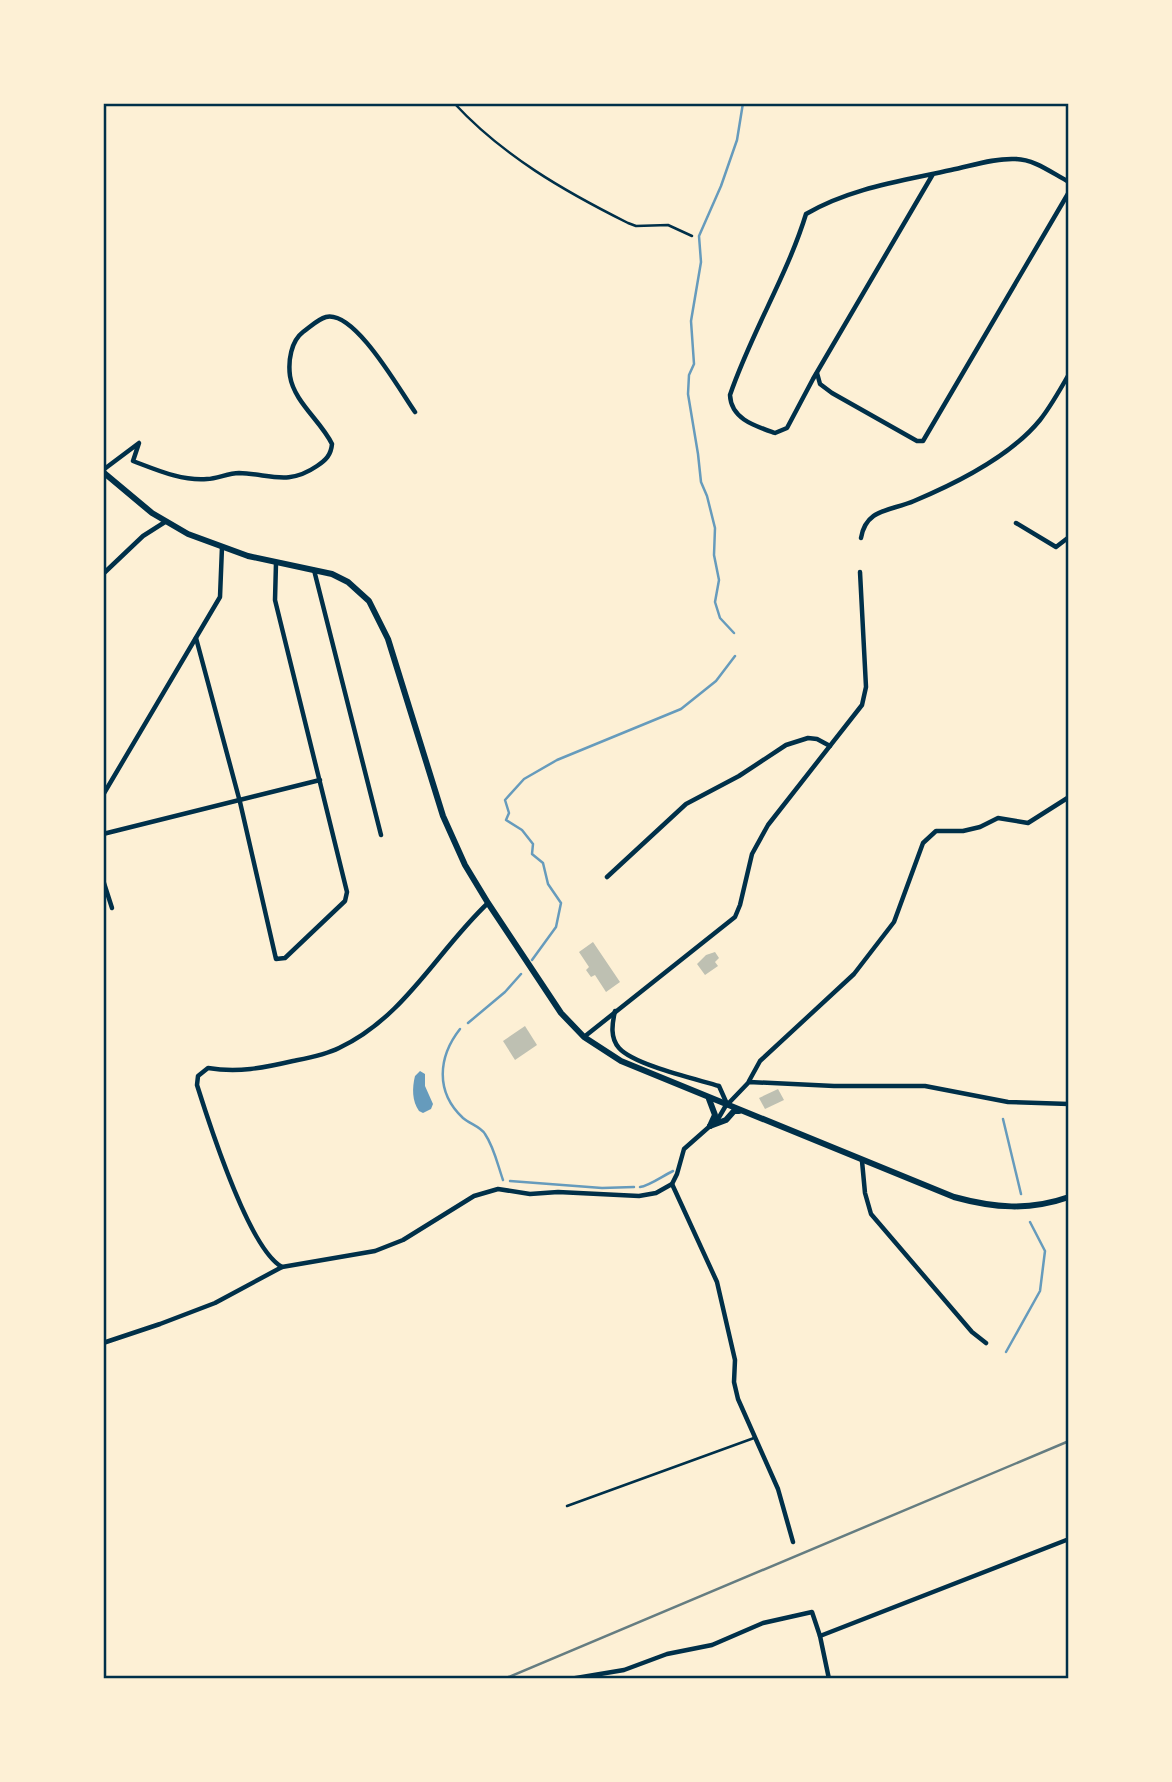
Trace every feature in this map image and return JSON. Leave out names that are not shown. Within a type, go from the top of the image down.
[{"type":"main road","points":[[103,471],[127,495],[165,522],[222,547],[276,563],[314,569],[348,582],[369,601],[388,639],[443,816],[465,865],[561,1013],[584,1037],[621,1061],[954,1197],[986,1206],[1023,1208],[1069,1197]]},
{"type":"main road","points":[[705,1096],[714,1108],[714,1121],[710,1126]]},
{"type":"main road","points":[[710,1126],[726,1120],[734,1111],[744,1112]]},
{"type":"street","points":[[933,174],[787,428],[775,433],[740,418],[730,404],[730,395],[760,318],[800,234],[806,214],[834,199],[884,184],[933,174],[1014,158],[1030,161],[1069,182]]},
{"type":"street","points":[[817,372],[820,384],[832,393],[917,441],[923,441],[1069,192]]},
{"type":"street","points":[[103,471],[139,443],[133,461],[177,477],[206,480],[237,473],[284,479],[306,473],[319,465],[327,458],[331,444],[298,397],[290,377],[290,353],[299,335],[325,317],[335,317],[352,327],[375,353],[415,412]]},
{"type":"street","points":[[861,538],[864,525],[874,514],[911,502],[953,482],[1021,439],[1040,420],[1069,374]]},
{"type":"street","points":[[103,574],[144,536],[165,522]]},
{"type":"street","points":[[1016,523],[1056,547],[1069,537]]},
{"type":"street","points":[[103,795],[219,597],[222,547]]},
{"type":"street","points":[[196,638],[240,802],[276,959],[285,958],[345,901],[347,892],[275,600],[276,563]]},
{"type":"street","points":[[314,569],[381,835]]},
{"type":"street","points":[[584,1037],[735,917],[752,854],[768,825],[856,713],[864,698],[860,572]]},
{"type":"street","points":[[607,877],[686,804],[739,776],[786,745],[808,738],[817,739],[830,746]]},
{"type":"street","points":[[103,834],[320,780]]},
{"type":"street","points":[[103,1343],[215,1303],[282,1267],[374,1251],[403,1240],[474,1196],[498,1189],[530,1194],[558,1192],[639,1196],[656,1193],[671,1184],[677,1174],[684,1149],[710,1126],[748,1082],[760,1061],[854,974],[882,939],[894,922],[923,844],[936,831],[963,831],[980,827],[998,818],[1028,823],[1069,797]]},
{"type":"street","points":[[103,880],[112,908]]},
{"type":"street","points":[[282,1267],[271,1259],[247,1217],[216,1146],[197,1085],[198,1076],[208,1068],[247,1071],[274,1066],[325,1054],[355,1040],[383,1019],[417,986],[470,919],[488,903]]},
{"type":"street","points":[[615,1010],[612,1025],[617,1045],[622,1051],[639,1060],[719,1086],[728,1105]]},
{"type":"street","points":[[748,1082],[925,1086],[1008,1102],[1069,1104]]},
{"type":"street","points":[[862,1161],[865,1193],[872,1214],[972,1332],[986,1343]]},
{"type":"street","points":[[671,1184],[717,1282],[735,1360],[734,1382],[738,1399],[778,1489],[793,1542]]},
{"type":"street","points":[[820,1636],[1069,1539]]},
{"type":"street","points":[[570,1679],[624,1670],[667,1654],[712,1645],[763,1623],[812,1612],[830,1679]]},
{"type":"lane","points":[[454,103],[471,122],[522,164],[570,193],[636,226],[668,225],[692,236]]},
{"type":"lane","points":[[567,1506],[754,1438]]},
{"type":"water","points":[[420,1071],[425,1074],[425,1086],[433,1104],[431,1109],[423,1113],[419,1111],[413,1094],[415,1076]]},
{"type":"building","points":[[593,942],[620,982],[606,992],[595,975],[591,977],[586,970],[589,967],[579,952]]},
{"type":"building","points":[[715,952],[719,958],[715,962],[718,966],[705,975],[697,964],[706,955]]},
{"type":"building","points":[[525,1026],[537,1045],[515,1060],[503,1041]]},
{"type":"building","points":[[778,1089],[784,1100],[765,1109],[759,1098]]},
{"type":"waterway","points":[[734,633],[720,618],[715,602],[719,580],[714,555],[715,528],[701,482],[688,394],[689,375],[694,364],[691,321],[701,262],[699,236],[737,140],[743,103]]},
{"type":"waterway","points":[[532,960],[556,927],[561,903],[548,884],[543,863],[532,854],[533,844],[522,830],[506,820],[509,813],[505,800],[524,779],[557,760],[681,709],[716,681],[735,656]]},
{"type":"waterway","points":[[468,1023],[505,992],[521,974]]},
{"type":"waterway","points":[[460,1029],[447,1051],[444,1086],[454,1108],[485,1134],[503,1180]]},
{"type":"waterway","points":[[1003,1119],[1021,1194]]},
{"type":"waterway","points":[[640,1187],[673,1171]]},
{"type":"waterway","points":[[510,1181],[602,1188],[634,1187]]},
{"type":"waterway","points":[[1006,1352],[1040,1291],[1045,1251],[1030,1222]]},
{"type":"railway","points":[[504,1679],[1069,1441]]}]
